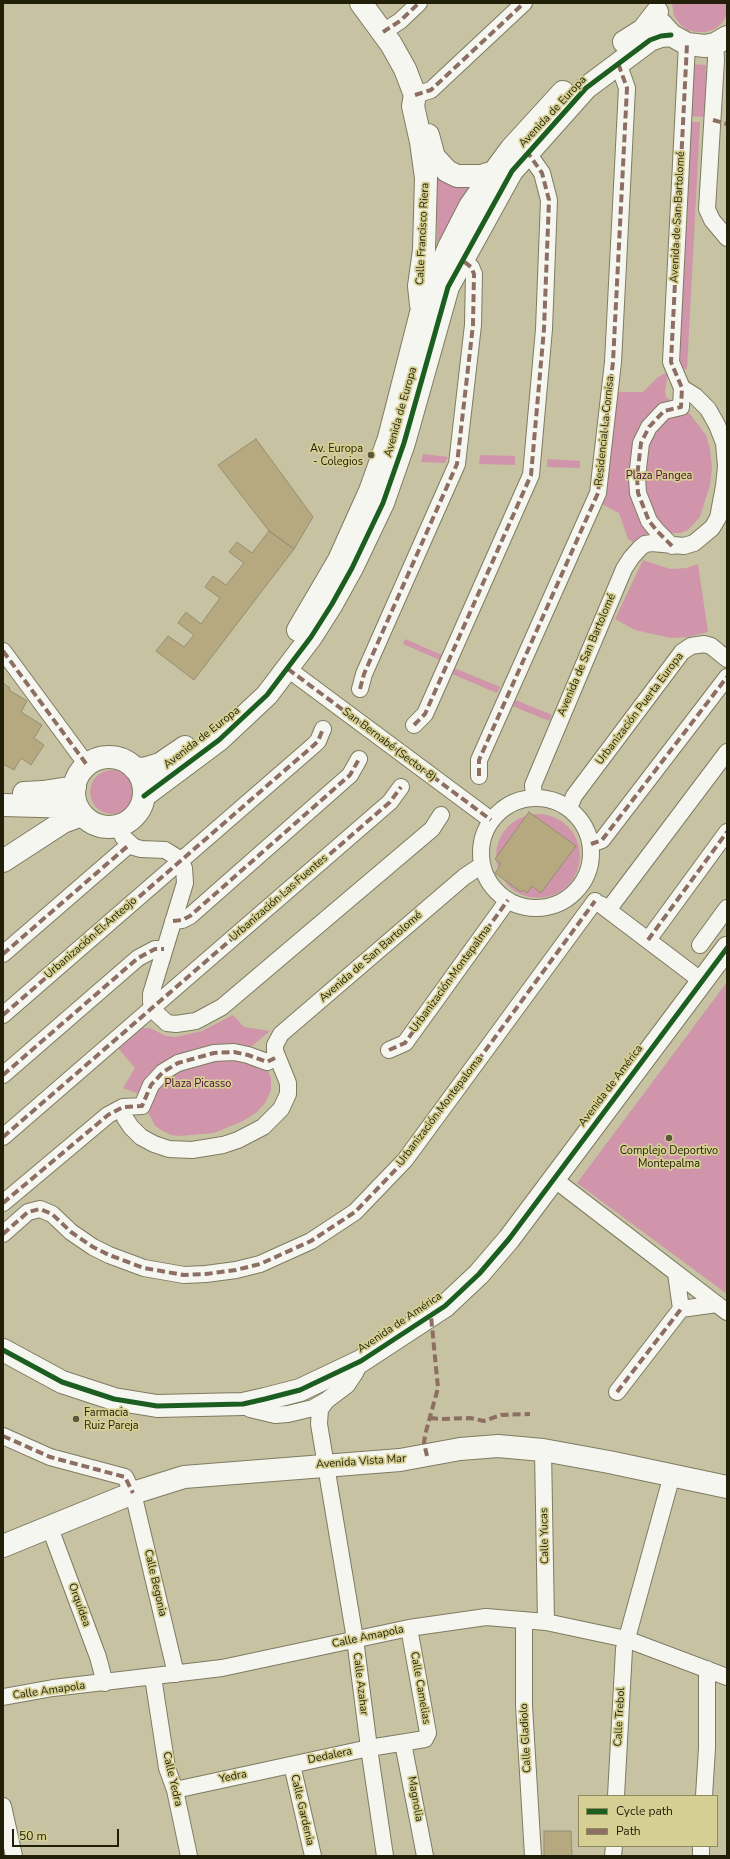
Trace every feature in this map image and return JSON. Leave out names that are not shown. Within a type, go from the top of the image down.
[{"type":"street","name":"Calle Francisco Riera","points":[[362,3],[383,32],[405,69],[415,95],[413,106],[421,142],[426,178],[424,250],[419,286],[421,313]]},
{"type":"street","points":[[383,32],[400,21],[419,3]]},
{"type":"street","points":[[494,172],[481,176],[457,176],[447,171],[434,157],[423,105],[415,95],[431,90],[524,3]]},
{"type":"street","points":[[656,7],[664,29],[679,40]]},
{"type":"street","name":"Avenida de Europa","points":[[134,768],[144,769],[160,764],[230,713],[273,665],[296,633],[340,560],[370,491],[389,438],[421,313],[449,247],[470,206],[511,148],[588,69],[643,30],[656,7]]},
{"type":"street","name":"Avenida de Europa","points":[[144,796],[219,740],[267,695],[288,669],[332,604],[352,568],[383,503],[404,444],[448,287],[512,171],[586,88],[650,40],[661,36],[705,46],[721,40]]},
{"type":"street","name":"Avenida de San Bartolomé","points":[[534,798],[533,785],[624,569],[640,548],[646,544],[652,543],[684,546],[694,543],[712,528],[718,518],[721,506],[726,466],[724,443],[717,425],[708,409],[695,396],[682,388],[673,371],[671,362],[679,40]]},
{"type":"street","points":[[721,40],[716,60],[720,122],[707,209],[712,220],[727,238]]},
{"type":"street","name":"Residencial La Cornisa","points":[[478,776],[479,760],[598,493],[613,362],[628,88],[618,63]]},
{"type":"street","points":[[414,725],[425,714],[531,475],[544,329],[549,200],[542,173],[528,153]]},
{"type":"street","points":[[360,689],[364,674],[457,464],[472,325],[474,274],[471,267],[462,260]]},
{"type":"street","points":[[672,546],[649,521],[638,493],[637,470],[641,443],[649,427],[664,411],[681,407],[682,388]]},
{"type":"street","name":"Urbanización Puerta Europa","points":[[569,808],[574,796],[682,652],[691,646],[704,644],[711,646],[727,659]]},
{"type":"street","points":[[3,651],[87,765]]},
{"type":"street","name":"San Bernabé (Sector 8)","points":[[288,669],[491,820]]},
{"type":"street","points":[[591,844],[602,840],[727,677]]},
{"type":"street","points":[[180,861],[314,745],[318,741],[323,729]]},
{"type":"street","points":[[608,910],[727,752]]},
{"type":"street","points":[[116,758],[126,762],[134,768],[140,776],[144,796],[136,815],[119,826],[99,826],[90,822],[78,803],[77,779],[87,765],[96,760],[116,758]]},
{"type":"street","points":[[173,921],[182,920],[190,916],[350,775],[359,759]]},
{"type":"street","name":"Urbanización Las Fuentes","points":[[153,1007],[390,802],[401,787]]},
{"type":"street","points":[[3,793],[43,792],[78,803]]},
{"type":"street","points":[[595,901],[572,901],[533,908],[523,907],[508,900],[495,890],[488,882],[482,866],[480,850],[482,840],[491,820],[507,806],[517,801],[534,798],[549,799],[569,808],[583,824],[591,844],[590,890],[595,901],[703,982]]},
{"type":"street","points":[[3,805],[31,806],[78,803]]},
{"type":"street","points":[[3,861],[63,822],[78,803]]},
{"type":"street","points":[[31,806],[39,812],[41,824],[40,832],[32,841]]},
{"type":"street","points":[[119,826],[123,837],[130,844],[141,849],[165,850],[180,861],[184,868],[185,883],[150,994],[153,1007],[167,1023],[176,1024],[196,1021],[222,1007],[432,829],[441,816]]},
{"type":"street","points":[[648,940],[727,832]]},
{"type":"street","points":[[3,954],[130,844]]},
{"type":"street","name":"Urbanización El Anteojo","points":[[3,1015],[180,861]]},
{"type":"street","name":"Avenida de San Bartolomé","points":[[123,1107],[131,1128],[140,1137],[154,1144],[169,1148],[192,1150],[223,1146],[255,1132],[270,1121],[281,1109],[288,1094],[288,1083],[277,1057],[275,1045],[282,1034],[464,877],[482,866]]},
{"type":"street","points":[[555,905],[564,900],[581,886],[590,866]]},
{"type":"street","name":"Urbanización Montepalma","points":[[389,1050],[405,1043],[508,900]]},
{"type":"street","name":"Urbanización Montepaloma","points":[[3,1234],[28,1212],[40,1209],[52,1214],[71,1232],[93,1247],[109,1255],[144,1268],[184,1275],[206,1274],[254,1266],[289,1252],[311,1241],[355,1212],[405,1160],[595,901]]},
{"type":"street","points":[[700,945],[727,908]]},
{"type":"street","name":"Avenida de América","points":[[3,1350],[62,1382],[114,1399],[157,1406],[243,1404],[300,1390],[361,1361],[446,1306],[509,1240],[727,948]]},
{"type":"street","points":[[3,1074],[138,958],[155,949],[164,949]]},
{"type":"street","points":[[3,1137],[153,1007]]},
{"type":"street","points":[[3,1203],[108,1115],[123,1107],[142,1106],[151,1085],[163,1072],[178,1063],[197,1057],[234,1052],[267,1062],[277,1057]]},
{"type":"street","points":[[554,1179],[722,1308]]},
{"type":"street","points":[[617,1392],[681,1309],[676,1273]]},
{"type":"street","points":[[681,1309],[722,1308]]},
{"type":"street","points":[[243,1404],[250,1409],[275,1415],[313,1408],[327,1400],[347,1385],[361,1361]]},
{"type":"street","points":[[324,1465],[319,1424],[320,1409],[327,1400]]},
{"type":"street","points":[[300,1411],[308,1413],[319,1424]]},
{"type":"street","name":"Calle Begonia","points":[[3,1436],[50,1457],[125,1477],[133,1493],[176,1674]]},
{"type":"street","name":"Avenida Vista Mar","points":[[3,1546],[133,1493],[184,1477],[400,1460],[460,1449],[498,1446],[543,1450],[727,1487]]},
{"type":"street","name":"Calle Yucas","points":[[543,1450],[546,1622]]},
{"type":"street","name":"Calle Azahar","points":[[324,1465],[355,1639],[385,1856]]},
{"type":"street","name":"Calle Trebol","points":[[616,1795],[624,1649],[672,1475]]},
{"type":"street","name":"Orquídea","points":[[50,1528],[98,1657],[105,1683]]},
{"type":"street","name":"Calle Amapola","points":[[3,1697],[53,1688],[222,1668],[409,1628],[486,1617],[546,1622],[626,1639],[727,1677]]},
{"type":"street","name":"Calle Gladiolo","points":[[524,1620],[524,1706],[533,1856]]},
{"type":"street","name":"Calle Camelias","points":[[369,1748],[423,1740],[427,1737],[428,1733],[409,1628]]},
{"type":"street","points":[[704,1795],[707,1748],[707,1670]]},
{"type":"street","name":"Calle Yedra","points":[[153,1677],[167,1768],[175,1790],[189,1856]]},
{"type":"street","name":"Magnolia","points":[[403,1743],[425,1856]]},
{"type":"street","name":"Dedalera","points":[[292,1765],[369,1748]]},
{"type":"street","name":"Yedra","points":[[175,1790],[292,1765]]},
{"type":"street","name":"Calle Gardenia","points":[[292,1765],[313,1856]]},
{"type":"street","points":[[3,1806],[14,1856]]},
{"type":"green space","points":[[672,3],[727,3],[727,14],[722,23],[715,29],[706,32],[696,32],[687,30],[680,24],[674,16]]},
{"type":"green space","points":[[692,64],[706,65],[705,117],[688,116]]},
{"type":"green space","points":[[689,122],[700,122],[687,369],[678,368]]},
{"type":"green space","points":[[437,170],[476,182],[437,255]]},
{"type":"green space","name":"Plaza Pangea","points":[[668,372],[665,391],[666,397],[690,414],[706,435],[710,449],[712,467],[710,485],[700,517],[688,530],[680,533],[650,533],[641,536],[633,542],[628,539],[619,513],[602,504],[617,392],[643,392],[658,377]]},
{"type":"green space","points":[[423,454],[448,457],[445,463],[421,462]]},
{"type":"green space","points":[[480,455],[515,456],[515,465],[479,464]]},
{"type":"green space","points":[[547,459],[580,461],[580,468],[547,467]]},
{"type":"green space","points":[[643,560],[670,569],[687,568],[698,564],[708,632],[688,637],[671,638],[635,630],[615,619]]},
{"type":"green space","points":[[405,639],[442,655],[440,660],[403,644]]},
{"type":"green space","points":[[454,668],[500,687],[497,693],[452,674]]},
{"type":"green space","points":[[513,699],[552,715],[549,721],[510,705]]},
{"type":"green space","points":[[112,770],[124,774],[130,780],[134,792],[130,804],[124,810],[112,814],[100,810],[94,804],[90,792],[94,780],[100,774]]},
{"type":"green space","points":[[530,814],[546,814],[562,821],[573,832],[580,848],[580,864],[577,872],[568,886],[562,891],[546,898],[530,898],[514,891],[503,880],[496,864],[496,848],[503,832],[514,821]]},
{"type":"green space","name":"Complejo Deportivo Montepalma","points":[[727,982],[727,1294],[577,1183]]},
{"type":"green space","name":"Plaza Picasso","points":[[233,1015],[244,1027],[270,1031],[247,1050],[267,1068],[271,1078],[271,1089],[266,1102],[257,1112],[243,1121],[214,1133],[180,1136],[171,1135],[155,1126],[139,1094],[123,1088],[135,1068],[118,1048],[142,1028],[150,1028],[166,1036],[175,1037],[202,1031]]},
{"type":"building","points":[[256,439],[313,517],[294,549],[269,531],[218,465]]},
{"type":"building","points":[[269,531],[294,549],[194,680],[156,651],[168,636],[184,647],[194,635],[178,623],[186,612],[201,624],[220,598],[205,587],[213,576],[226,585],[244,563],[229,552],[237,542],[252,553]]},
{"type":"building","points":[[3,683],[10,688],[9,690],[27,701],[21,712],[42,725],[34,738],[44,745],[31,765],[21,758],[14,770],[3,764]]},
{"type":"building","points":[[529,812],[576,846],[541,893],[532,886],[527,893],[523,890],[521,892],[495,873],[501,864],[495,859]]},
{"type":"building","points":[[544,1831],[571,1831],[572,1856],[544,1856]]},
{"type":"marked path","points":[[383,32],[400,21],[419,3]]},
{"type":"marked path","points":[[415,95],[431,90],[524,3]]},
{"type":"marked path","points":[[672,546],[649,521],[638,493],[637,477],[641,443],[649,427],[664,411],[681,407],[682,388],[671,362],[687,44]]},
{"type":"marked path","points":[[479,776],[479,760],[598,493],[613,362],[627,88],[618,63]]},
{"type":"marked path","points":[[713,120],[727,124]]},
{"type":"marked path","points":[[414,725],[425,714],[531,475],[544,329],[549,200],[542,173],[528,153]]},
{"type":"marked path","points":[[360,689],[364,674],[457,464],[473,325],[474,274],[471,267],[462,260]]},
{"type":"marked path","points":[[3,651],[87,765]]},
{"type":"marked path","points":[[288,669],[491,820]]},
{"type":"marked path","points":[[591,844],[602,840],[727,677]]},
{"type":"marked path","points":[[3,1015],[314,745],[318,741],[323,729]]},
{"type":"marked path","points":[[173,921],[182,920],[190,916],[350,775],[359,759]]},
{"type":"marked path","points":[[3,1137],[390,802],[401,787]]},
{"type":"marked path","points":[[648,940],[727,832]]},
{"type":"marked path","points":[[3,954],[130,844]]},
{"type":"marked path","points":[[389,1050],[405,1043],[508,900]]},
{"type":"marked path","points":[[3,1234],[28,1212],[40,1209],[52,1214],[71,1232],[93,1247],[109,1255],[144,1268],[184,1275],[236,1270],[260,1264],[311,1241],[355,1212],[405,1160],[595,901]]},
{"type":"marked path","points":[[3,1075],[138,958],[155,949],[164,949]]},
{"type":"marked path","points":[[3,1203],[108,1115],[123,1107],[142,1106],[151,1085],[163,1072],[178,1063],[214,1053],[234,1052],[267,1062],[277,1057]]},
{"type":"marked path","points":[[617,1392],[681,1309]]},
{"type":"marked path","points":[[427,1456],[424,1443],[425,1435],[438,1388],[431,1316]]},
{"type":"marked path","points":[[430,1418],[470,1418],[484,1421],[501,1415],[530,1414]]},
{"type":"marked path","points":[[3,1436],[50,1457],[125,1477],[133,1493]]},
{"type":"cycle path","points":[[144,796],[219,740],[267,695],[311,637],[332,604],[352,568],[383,503],[404,443],[448,287],[512,171],[586,88],[650,40],[661,36],[671,35]]},
{"type":"cycle path","points":[[3,1350],[62,1382],[114,1399],[157,1406],[243,1404],[300,1390],[361,1361],[445,1306],[479,1274],[509,1239],[727,948]]},
{"type":"place","name":"Av. Europa - Colegios","points":[[371,455]]},
{"type":"place","name":"Complejo Deportivo Montepalma","points":[[669,1138]]},
{"type":"place","name":"Farmacia Ruiz Pareja","points":[[76,1419]]}]
